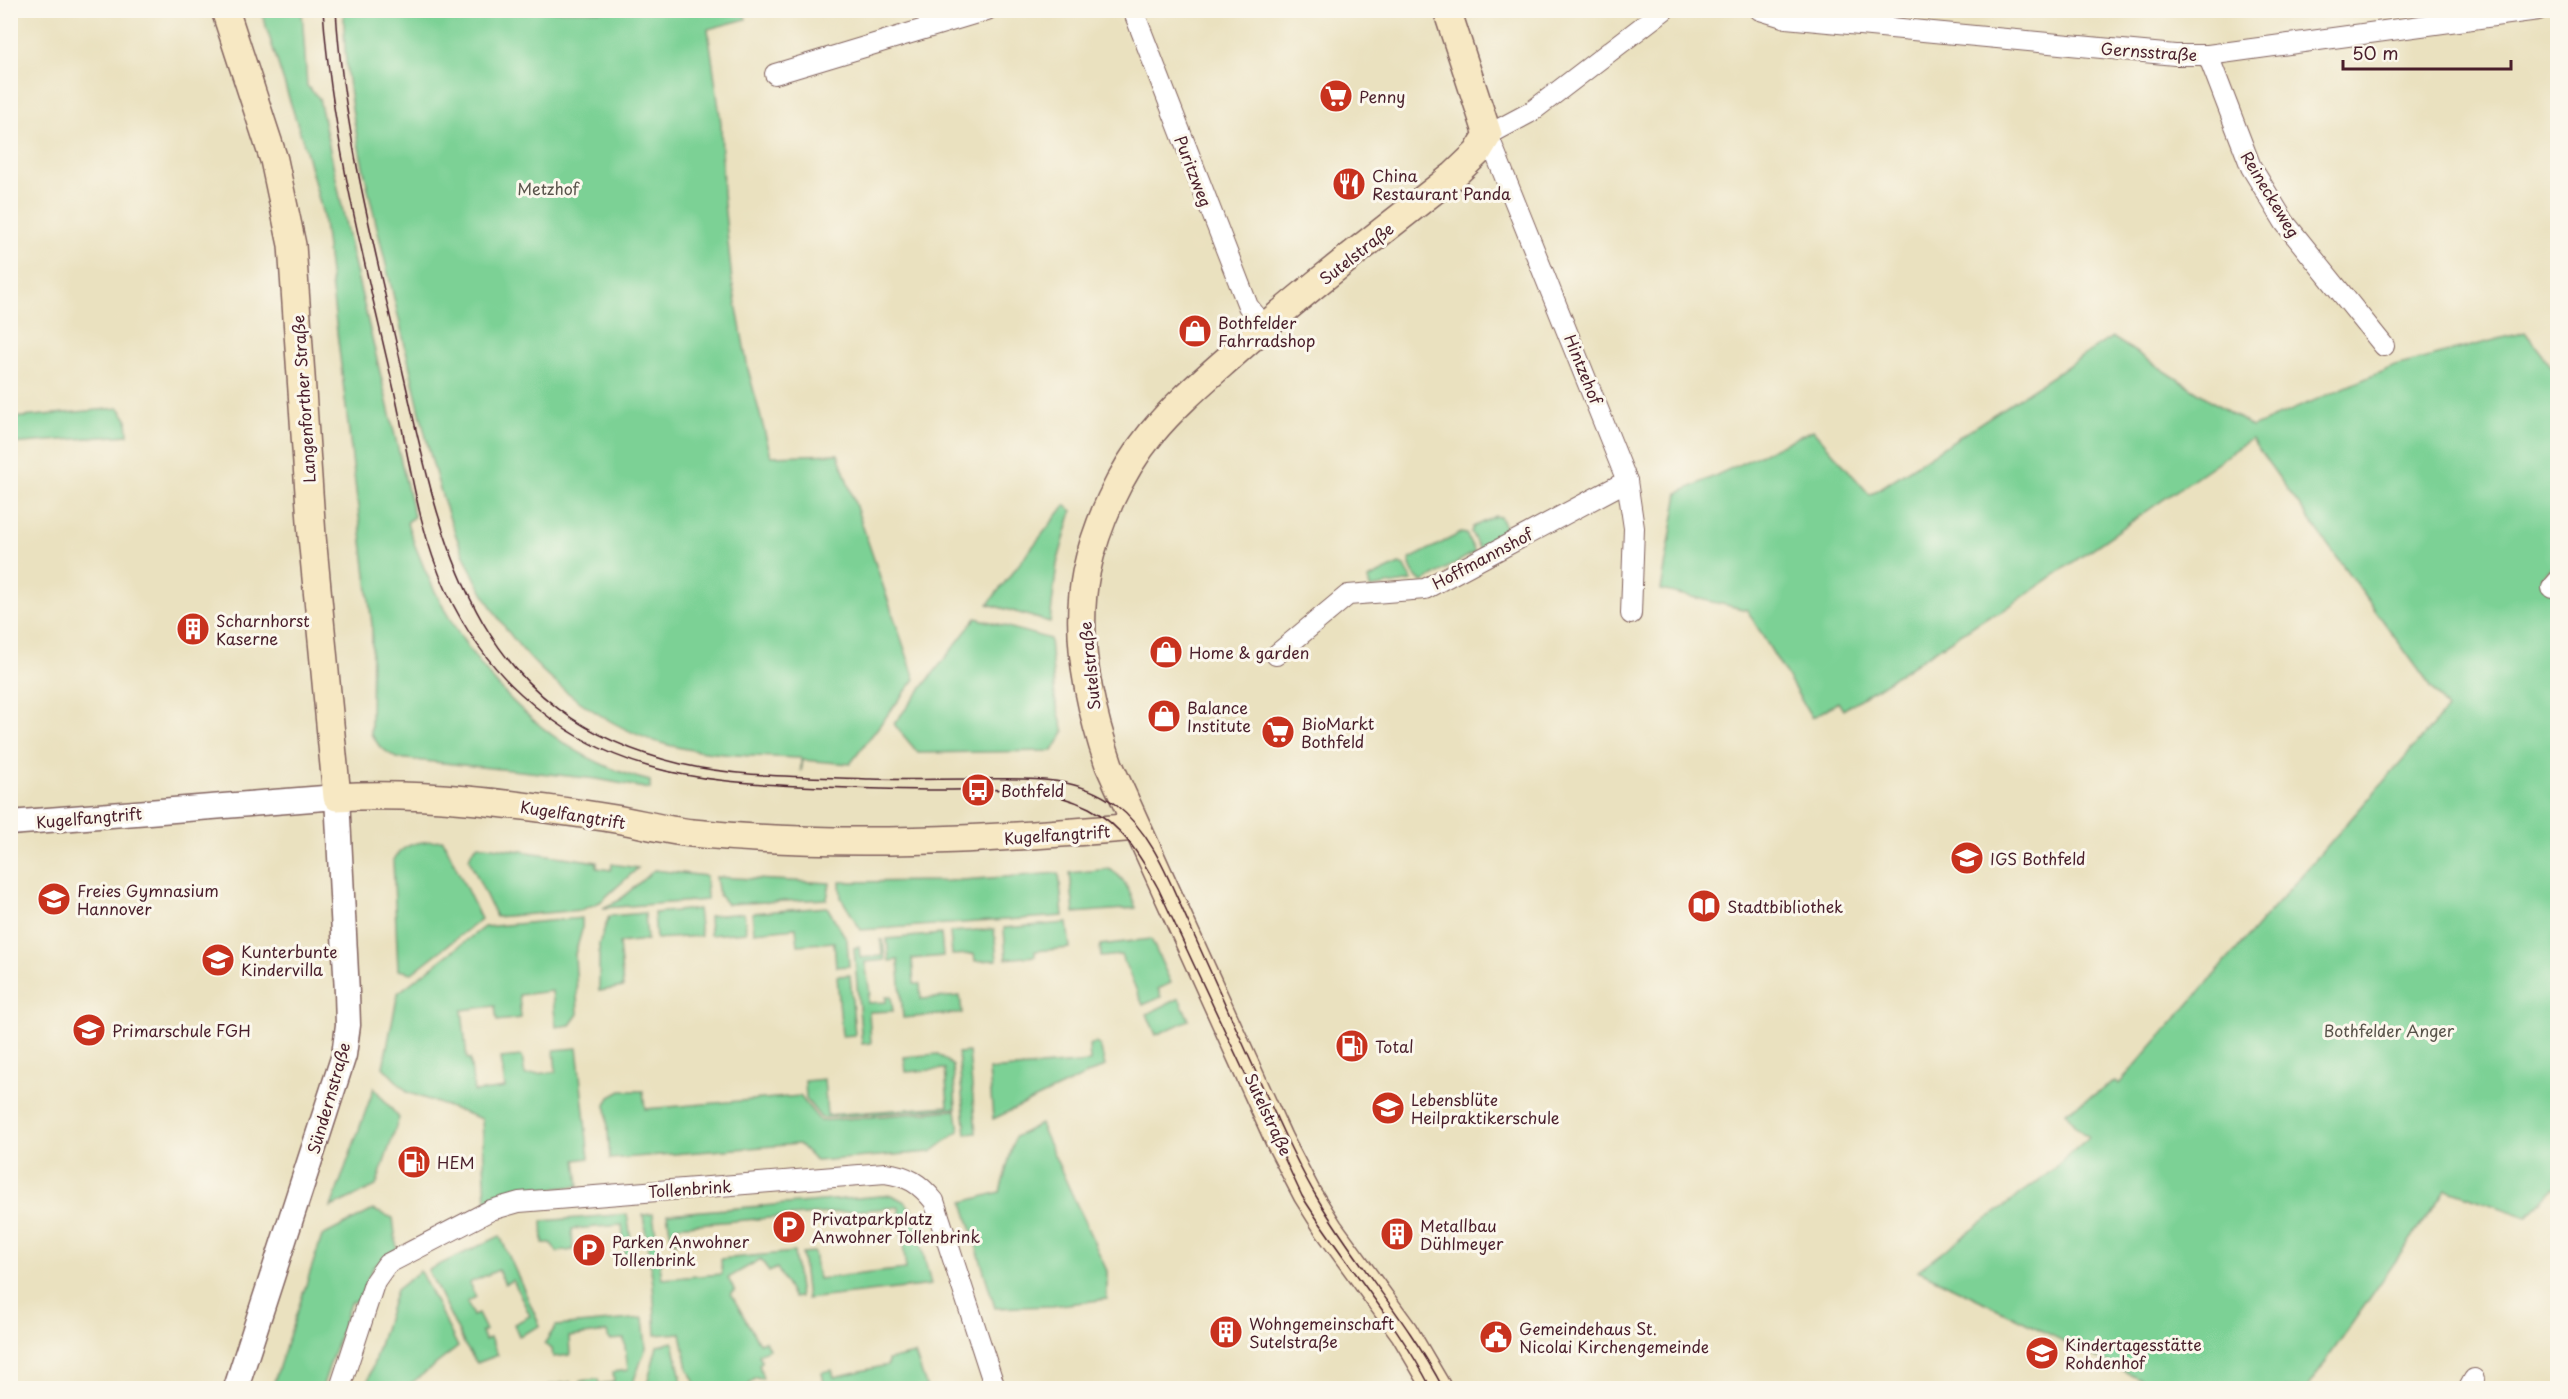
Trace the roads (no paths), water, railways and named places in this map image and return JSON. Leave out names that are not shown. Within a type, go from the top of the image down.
[{"type":"main road","name":"Langenforther Straße","points":[[225,10],[274,160],[292,245],[312,536],[337,797]]},
{"type":"main road","points":[[1447,10],[1488,135]]},
{"type":"main road","name":"Sutelstraße","points":[[1437,1389],[1404,1332],[1329,1229],[1307,1194],[1279,1140],[1161,874],[1136,827],[1096,728],[1082,637],[1086,574],[1107,508],[1130,466],[1151,435],[1193,391],[1264,326],[1454,175],[1478,153],[1488,135]]},
{"type":"main road","name":"Kugelfangtrift","points":[[337,797],[389,794],[449,797],[606,817],[666,830],[838,842],[954,841],[1136,827]]},
{"type":"street","points":[[775,74],[987,10]]},
{"type":"street","name":"Puritzweg","points":[[1133,10],[1248,306],[1264,326]]},
{"type":"street","name":"Sutelstraße","points":[[1488,135],[1531,112],[1664,10]]},
{"type":"street","name":"Gernsstraße","points":[[1760,10],[1786,18],[2175,55],[2208,55],[2465,15],[2538,10]]},
{"type":"street","name":"Reineckeweg","points":[[2208,55],[2251,167],[2279,214],[2384,345]]},
{"type":"street","name":"Hintzehof","points":[[1488,135],[1627,481],[1634,528],[1631,614]]},
{"type":"street","name":"Hoffmannshof","points":[[1276,655],[1348,595],[1425,589],[1627,481]]},
{"type":"street","name":"Kugelfangtrift","points":[[10,823],[337,797]]},
{"type":"street","name":"Sündernstraße","points":[[236,1389],[344,1055],[348,1025],[337,797]]},
{"type":"street","name":"Tollenbrink","points":[[340,1389],[375,1281],[387,1264],[490,1210],[519,1202],[885,1173],[906,1176],[921,1185],[934,1201],[995,1389]]},
{"type":"tram line","points":[[323,10],[334,106],[351,201],[421,516],[446,590],[461,619],[488,659],[509,683],[552,720],[584,740],[617,756],[650,767],[685,775],[759,784],[870,789],[1017,790],[1054,795],[1101,815],[1130,843],[1158,888],[1302,1196],[1386,1315],[1431,1388]]},
{"type":"tram line","points":[[336,10],[345,97],[360,184],[431,489],[450,551],[476,609],[509,660],[553,704],[609,739],[681,764],[727,772],[775,776],[1046,780],[1083,787],[1116,805],[1141,830],[1151,844],[1308,1182],[1347,1245],[1413,1338],[1443,1388]]},
{"type":"place","name":"Penny","points":[[1336,96]]},
{"type":"place","name":"China Restaurant Panda","points":[[1349,184]]},
{"type":"place","name":"Bothfelder Fahrradshop","points":[[1195,331]]},
{"type":"place","name":"Scharnhorst Kaserne","points":[[193,629]]},
{"type":"place","name":"Home & garden","points":[[1166,652]]},
{"type":"place","name":"Balance Institute","points":[[1164,716]]},
{"type":"place","name":"BioMarkt Bothfeld","points":[[1278,732]]},
{"type":"place","name":"Bothfeld","points":[[978,790]]},
{"type":"place","name":"IGS Bothfeld","points":[[1967,858]]},
{"type":"place","name":"Freies Gymnasium Hannover","points":[[54,899]]},
{"type":"place","name":"Stadtbibliothek","points":[[1704,906]]},
{"type":"place","name":"Kunterbunte Kindervilla","points":[[218,960]]},
{"type":"place","name":"Primarschule FGH","points":[[89,1030]]},
{"type":"place","name":"Total","points":[[1352,1046]]},
{"type":"place","name":"Lebensblüte Heilpraktikerschule","points":[[1388,1108]]},
{"type":"place","name":"HEM","points":[[414,1162]]},
{"type":"place","name":"Privatparkplatz Anwohner Tollenbrink","points":[[789,1227]]},
{"type":"place","name":"Metallbau Dühlmeyer","points":[[1397,1234]]},
{"type":"place","name":"Parken Anwohner Tollenbrink","points":[[589,1250]]},
{"type":"place","name":"Wohngemeinschaft Sutelstraße","points":[[1226,1332]]},
{"type":"place","name":"Gemeindehaus St. Nicolai Kirchengemeinde","points":[[1496,1337]]},
{"type":"place","name":"Kindertagesstätte Rohdenhof","points":[[2042,1353]]},
{"type":"park label","name":"Metzhof","points":[[548,188]]},
{"type":"park label","name":"Bothfelder Anger","points":[[2389,1030]]}]
